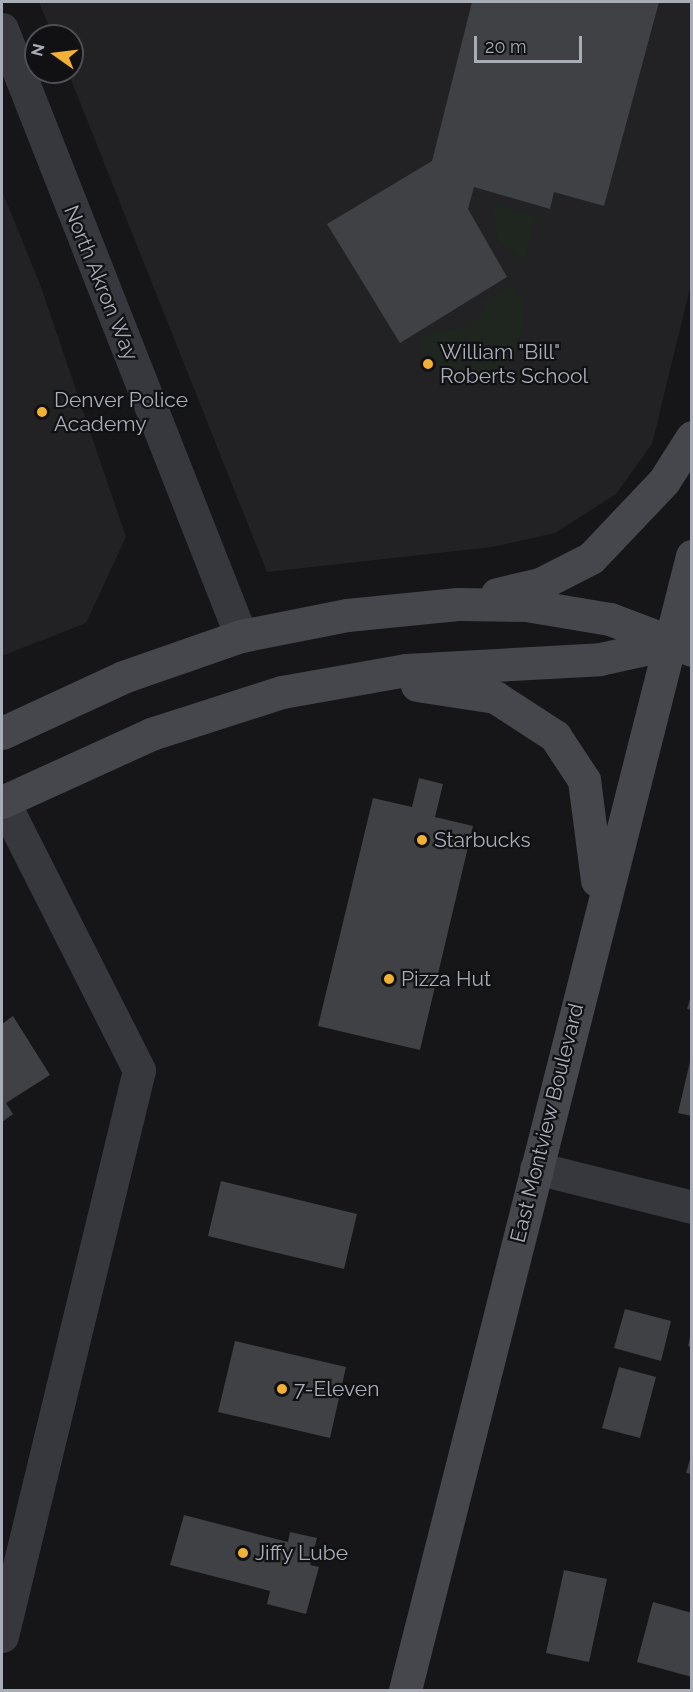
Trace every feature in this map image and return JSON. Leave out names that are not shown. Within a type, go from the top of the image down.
[{"type":"main road","points":[[2,733],[123,677],[241,636],[347,615],[457,603],[540,584],[591,558],[664,481],[692,437]]},
{"type":"main road","name":"East Montview Boulevard","points":[[405,1690],[599,915],[680,647],[692,556]]},
{"type":"main road","points":[[457,603],[526,605],[602,618],[680,647]]},
{"type":"main road","points":[[2,801],[151,734],[282,692],[343,680],[460,665],[600,659],[680,647]]},
{"type":"main road","points":[[343,680],[469,689],[519,709],[555,736],[584,780],[591,805],[599,915]]},
{"type":"street","name":"North Akron Way","points":[[2,29],[241,636]]},
{"type":"street","points":[[2,801],[139,1070],[2,1636]]},
{"type":"street","points":[[536,1168],[692,1207]]},
{"type":"shaded area","name":"William \"Bill\" Roberts School","points":[[39,2],[691,2],[691,284],[652,444],[616,494],[555,533],[492,547],[267,572],[73,84],[84,84],[84,24],[48,24]]},
{"type":"shaded area","name":"Denver Police Academy","points":[[2,191],[41,287],[126,537],[86,623],[2,656]]},
{"type":"shaded area","points":[[492,203],[537,215],[525,261],[498,242]]},
{"type":"shaded area","points":[[513,285],[525,300],[521,332],[516,351],[498,372],[459,383],[423,363],[417,341],[434,331],[468,328],[486,310],[483,302]]},
{"type":"building","points":[[472,2],[659,2],[604,206],[554,192],[550,209],[474,187],[468,209],[507,277],[400,343],[327,224],[432,161]]},
{"type":"building","points":[[419,778],[443,784],[435,817],[473,826],[420,1050],[318,1026],[373,798],[412,807]]},
{"type":"building","points":[[692,993],[692,1010],[687,1009]]},
{"type":"building","points":[[13,1016],[50,1075],[6,1103],[13,1114],[2,1122],[2,1024]]},
{"type":"building","points":[[692,1057],[692,1116],[678,1113]]},
{"type":"building","points":[[221,1181],[357,1214],[344,1269],[208,1236]]},
{"type":"building","points":[[625,1309],[671,1321],[661,1361],[614,1348]]},
{"type":"building","points":[[692,1332],[692,1347],[688,1346]]},
{"type":"building","name":"7-Eleven","points":[[235,1341],[346,1367],[330,1438],[218,1412]]},
{"type":"building","points":[[619,1367],[656,1377],[640,1438],[602,1428]]},
{"type":"building","points":[[692,1456],[692,1474],[686,1473]]},
{"type":"building","name":"Jiffy Lube","points":[[184,1515],[288,1542],[290,1532],[317,1538],[310,1565],[319,1567],[306,1614],[267,1604],[270,1591],[170,1565]]},
{"type":"building","points":[[564,1570],[607,1579],[589,1662],[546,1653]]},
{"type":"building","points":[[653,1602],[692,1613],[692,1677],[637,1662]]},
{"type":"place","name":"William \"Bill\" Roberts School","points":[[428,364]]},
{"type":"place","name":"Denver Police Academy","points":[[42,412]]},
{"type":"place","name":"Starbucks","points":[[422,840]]},
{"type":"place","name":"Pizza Hut","points":[[389,979]]},
{"type":"place","name":"7-Eleven","points":[[282,1389]]},
{"type":"place","name":"Jiffy Lube","points":[[243,1553]]}]
